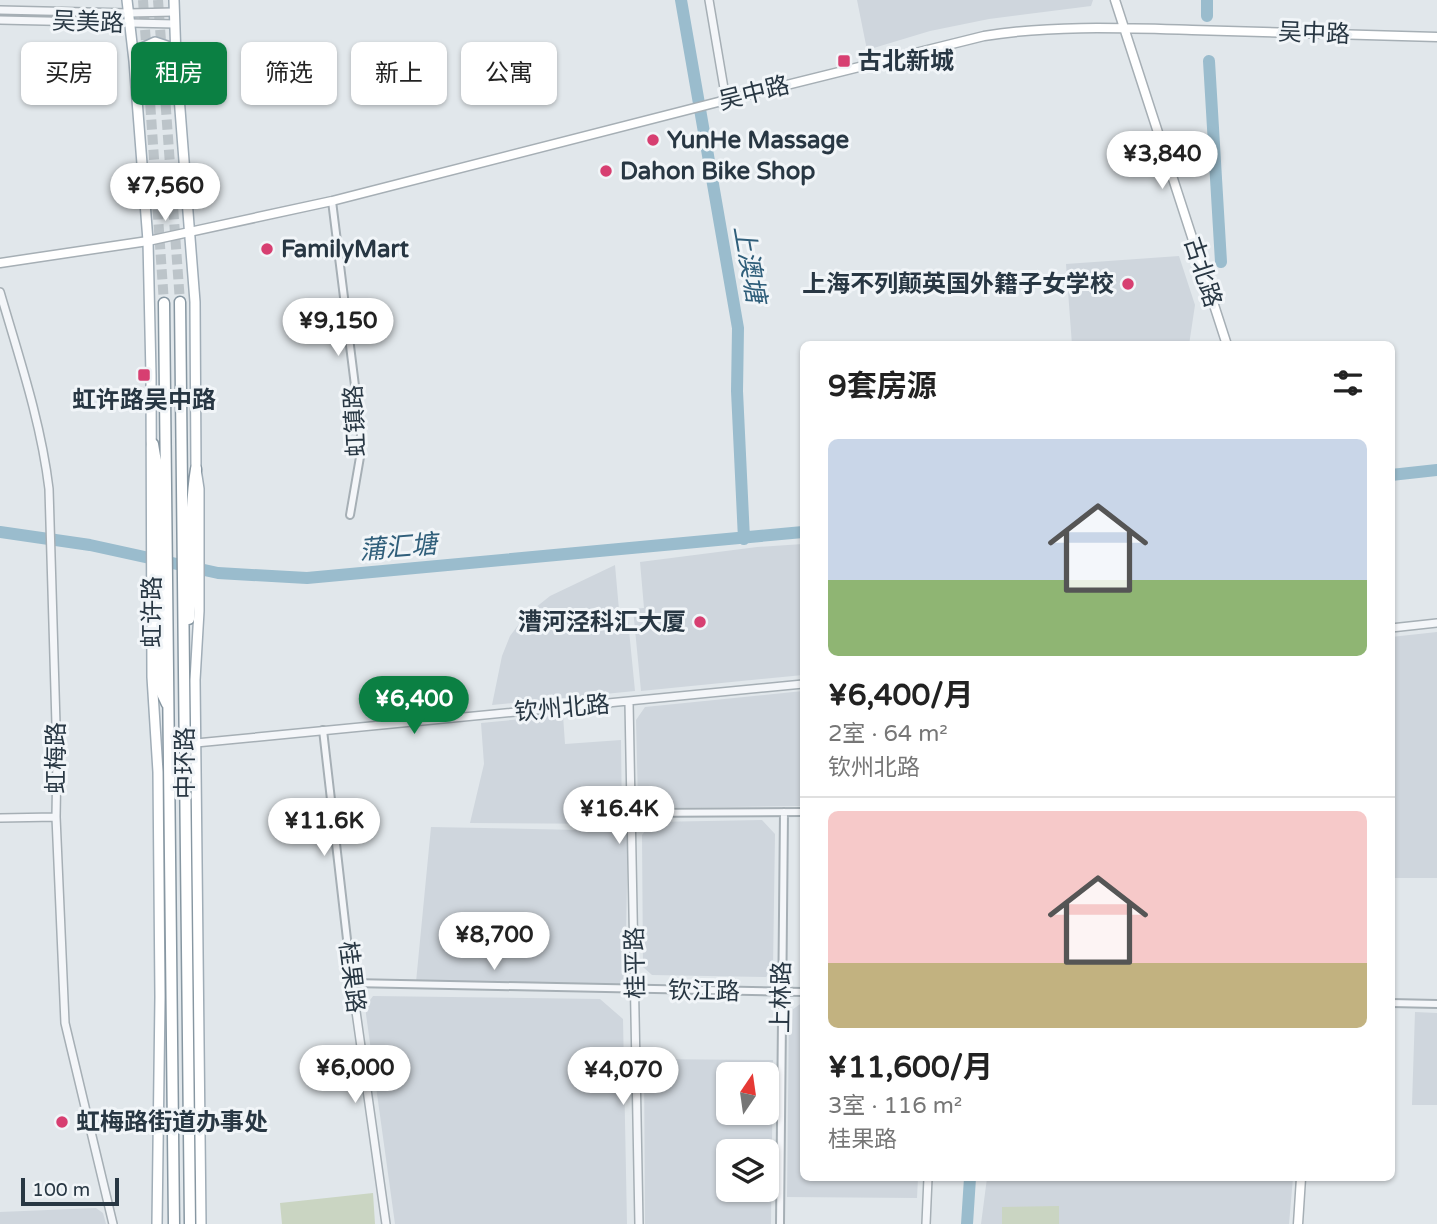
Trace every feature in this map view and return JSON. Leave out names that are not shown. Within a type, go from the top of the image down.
[{"type":"highway","name":"中环路","points":[[180,302],[191,546],[191,587],[184,665],[190,1224]]},
{"type":"highway","name":"中环路","points":[[164,303],[159,582],[169,707],[174,1224]]},
{"type":"highway","points":[[153,444],[159,541]]},
{"type":"highway","points":[[191,546],[196,469]]},
{"type":"main road","points":[[127,0],[132,42]]},
{"type":"main road","points":[[174,0],[176,42]]},
{"type":"main road","name":"古北路","points":[[1115,0],[1226,341]]},
{"type":"main road","name":"吴中路","points":[[0,263],[148,241],[332,201],[984,36],[1041,29],[1125,29],[1437,37]]},
{"type":"main road","points":[[137,105],[148,241],[153,444]]},
{"type":"main road","points":[[179,105],[195,302],[196,469]]},
{"type":"main road","name":"虹许路","points":[[157,1224],[160,1111],[158,772],[152,677],[159,582],[159,541]]},
{"type":"main road","name":"虹许路","points":[[191,546],[201,1224]]},
{"type":"main road","points":[[1298,1224],[1301,1181]]},
{"type":"street","points":[[709,0],[726,100]]},
{"type":"street","name":"吴美路","points":[[0,10],[174,12]]},
{"type":"street","name":"吴美路","points":[[0,20],[175,24]]},
{"type":"street","name":"虹镇路","points":[[332,201],[360,434],[360,457],[350,515]]},
{"type":"street","name":"虹梅路","points":[[0,292],[41,441],[49,489],[57,758],[56,817],[65,1023],[113,1224]]},
{"type":"street","points":[[1395,628],[1437,623]]},
{"type":"street","name":"钦州北路","points":[[196,743],[800,684]]},
{"type":"street","name":"桂平路","points":[[629,702],[639,1224]]},
{"type":"street","name":"桂果路","points":[[323,730],[352,983],[386,1224]]},
{"type":"street","name":"上林路","points":[[780,1224],[784,812]]},
{"type":"street","points":[[632,813],[800,812]]},
{"type":"street","points":[[0,818],[56,817]]},
{"type":"street","name":"钦江路","points":[[352,983],[800,992]]},
{"type":"street","points":[[1395,1003],[1437,1004]]},
{"type":"street","points":[[926,1224],[928,1181]]},
{"type":"shaded area","points":[[857,0],[1093,0],[1091,6],[989,19],[930,31],[867,50]]},
{"type":"shaded area","name":"上海不列颠英国外籍子女学校","points":[[1179,256],[1195,305],[1190,341],[1072,341],[1066,264]]},
{"type":"shaded area","points":[[800,544],[800,675],[641,691],[633,609],[644,608],[640,562]]},
{"type":"shaded area","points":[[615,565],[619,610],[627,610],[635,691],[492,705],[502,656],[510,636],[525,616],[550,596]]},
{"type":"shaded area","points":[[1437,632],[1437,878],[1395,878],[1395,637]]},
{"type":"shaded area","points":[[800,691],[800,806],[645,808],[638,803],[636,720],[645,707]]},
{"type":"shaded area","points":[[563,715],[565,744],[621,740],[622,824],[470,823],[484,764],[481,723]]},
{"type":"shaded area","points":[[762,820],[775,834],[773,968],[766,977],[652,975],[643,967],[642,835],[652,822]]},
{"type":"shaded area","points":[[431,827],[628,831],[625,986],[416,982]]},
{"type":"shaded area","points":[[373,996],[600,999],[623,1019],[627,1224],[395,1224],[365,1007]]},
{"type":"shaded area","points":[[800,1004],[800,1181],[918,1181],[917,1198],[787,1197],[789,1012]]},
{"type":"shaded area","points":[[1415,1012],[1437,1013],[1437,1105],[1412,1105]]},
{"type":"shaded area","points":[[644,1059],[773,1060],[716,1062],[716,1125],[772,1125],[772,1139],[716,1139],[716,1202],[771,1202],[771,1224],[645,1224]]},
{"type":"shaded area","points":[[987,1181],[1293,1181],[1289,1224],[981,1224]]},
{"type":"shaded area","points":[[96,1208],[103,1213],[106,1224],[0,1224],[0,1212]]},
{"type":"green space","points":[[373,1193],[375,1224],[282,1224],[280,1203]]},
{"type":"green space","points":[[1059,1206],[1059,1224],[1002,1224],[1002,1207]]},
{"type":"waterway","name":"上澳塘","points":[[681,0],[738,328],[737,391],[744,539]]},
{"type":"waterway","points":[[1207,0],[1207,16]]},
{"type":"waterway","points":[[1209,61],[1221,262]]},
{"type":"waterway","name":"蒲汇塘","points":[[1395,475],[1437,470]]},
{"type":"waterway","name":"蒲汇塘","points":[[0,532],[90,545],[218,573],[307,578],[800,532]]},
{"type":"waterway","points":[[967,1224],[970,1181]]},
{"type":"tunnel","points":[[143,0],[164,303]]},
{"type":"tunnel","points":[[158,0],[180,302]]},
{"type":"place","name":"古北新城","points":[[844,61]]},
{"type":"place","name":"YunHe Massage","points":[[653,140]]},
{"type":"place","name":"Dahon Bike Shop","points":[[606,171]]},
{"type":"place","name":"FamilyMart","points":[[267,249]]},
{"type":"place","name":"上海不列颠英国外籍子女学校","points":[[1128,284]]},
{"type":"place","name":"虹许路吴中路","points":[[144,375]]},
{"type":"place","name":"漕河泾科汇大厦","points":[[700,622]]},
{"type":"place","name":"虹梅路街道办事处","points":[[62,1122]]}]
